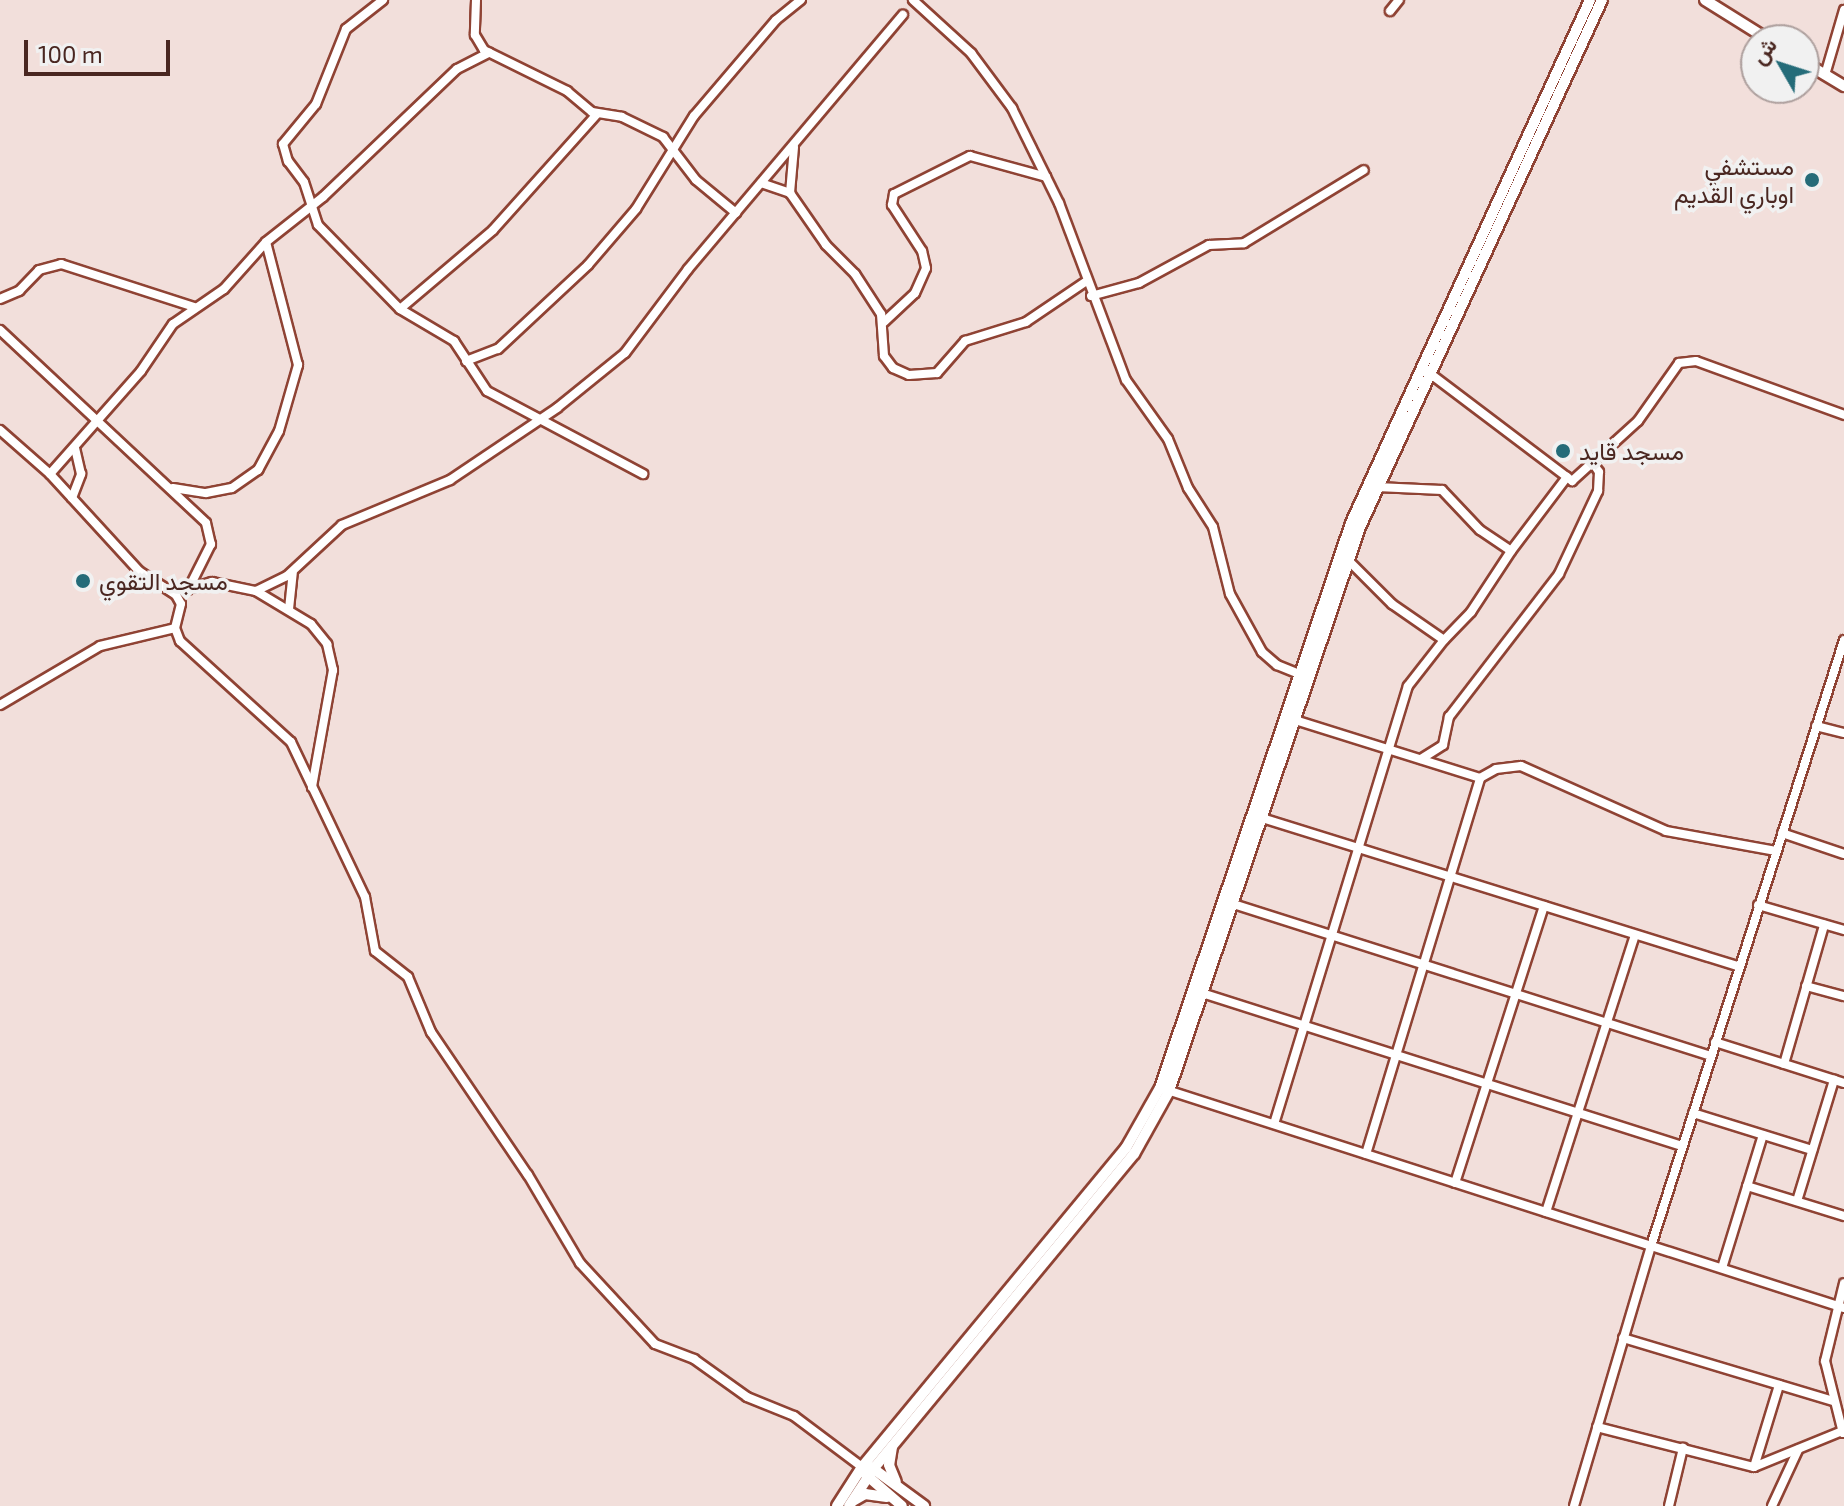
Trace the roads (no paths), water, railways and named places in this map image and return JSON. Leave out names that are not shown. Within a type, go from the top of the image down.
[{"type":"street","points":[[383,0],[346,29],[316,104],[283,144],[324,233],[400,309],[446,333],[487,391],[643,474]]},
{"type":"street","points":[[476,0],[476,41],[489,53],[567,91],[597,114],[636,122],[674,147],[696,180],[736,213]]},
{"type":"street","points":[[466,361],[498,349],[588,265],[636,209],[674,147],[763,34],[801,0]]},
{"type":"street","points":[[913,0],[986,70],[1012,108],[1046,177],[1126,380],[1168,439],[1188,488],[1213,527],[1230,594],[1269,659],[1299,674]]},
{"type":"street","points":[[1390,11],[1399,0]]},
{"type":"street","points":[[837,1506],[862,1467],[1126,1148],[1164,1089],[1351,523],[1388,435],[1590,0]]},
{"type":"street","points":[[850,1504],[874,1468],[1134,1154],[1205,994],[1228,902],[1262,818],[1377,487],[1602,0]]},
{"type":"street","points":[[1705,0],[1743,24]]},
{"type":"street","points":[[1825,75],[1844,10]]},
{"type":"street","points":[[256,591],[295,569],[342,525],[438,487],[538,420],[625,353],[736,213],[903,15]]},
{"type":"street","points":[[50,474],[75,449],[173,324],[224,289],[266,242],[312,207],[457,69],[489,53]]},
{"type":"street","points":[[1820,72],[1844,86]]},
{"type":"street","points":[[400,309],[493,230],[597,114]]},
{"type":"street","points":[[797,139],[789,166],[790,193],[826,245],[855,274],[884,322],[882,348],[888,363],[909,375],[928,376],[945,368],[973,336],[1026,322],[1085,282]]},
{"type":"street","points":[[884,322],[915,293],[926,268],[922,251],[892,205],[894,194],[970,156],[1046,177]]},
{"type":"street","points":[[1091,296],[1139,283],[1209,245],[1244,243],[1364,170]]},
{"type":"street","points":[[761,183],[790,193]]},
{"type":"street","points":[[172,488],[206,493],[232,488],[258,470],[279,431],[298,365],[266,242]]},
{"type":"street","points":[[0,299],[19,291],[39,270],[61,264],[195,307]]},
{"type":"street","points":[[0,330],[206,523],[212,536],[188,590],[179,599],[175,628],[180,641],[219,682],[283,731],[365,897],[375,951],[408,977],[431,1032],[533,1183],[580,1263],[655,1344],[694,1359],[747,1397],[794,1416],[862,1467],[874,1468],[924,1506]]},
{"type":"street","points":[[1428,372],[1572,481],[1638,421],[1679,363],[1696,361],[1844,415]]},
{"type":"street","points":[[0,430],[50,474],[139,571],[179,599]]},
{"type":"street","points":[[72,498],[81,474],[75,449]]},
{"type":"street","points":[[1421,759],[1443,745],[1454,710],[1559,574],[1598,491],[1599,472],[1593,463]]},
{"type":"street","points":[[1274,1124],[1391,750],[1408,686],[1444,640],[1471,612],[1511,551],[1567,477]]},
{"type":"street","points":[[1377,487],[1442,490],[1480,530],[1511,551]]},
{"type":"street","points":[[1349,561],[1392,604],[1444,640]]},
{"type":"street","points":[[289,609],[295,569]]},
{"type":"street","points":[[188,590],[212,582],[256,591],[289,609],[320,633],[332,657],[332,683],[311,789]]},
{"type":"street","points":[[0,705],[100,646],[175,628]]},
{"type":"street","points":[[1574,1506],[1682,1146],[1844,640]]},
{"type":"street","points":[[1295,720],[1480,778]]},
{"type":"street","points":[[1816,726],[1844,733]]},
{"type":"street","points":[[1366,1154],[1480,778],[1496,769],[1521,766],[1666,831],[1776,851]]},
{"type":"street","points":[[1262,818],[1739,967]]},
{"type":"street","points":[[1782,833],[1844,854]]},
{"type":"street","points":[[1228,902],[1711,1056]]},
{"type":"street","points":[[1758,905],[1844,930]]},
{"type":"street","points":[[1455,1183],[1544,906]]},
{"type":"street","points":[[1784,1064],[1824,925]]},
{"type":"street","points":[[1546,1212],[1635,935]]},
{"type":"street","points":[[1806,986],[1844,996]]},
{"type":"street","points":[[1205,994],[1682,1146]]},
{"type":"street","points":[[1715,1042],[1844,1083]]},
{"type":"street","points":[[1797,1201],[1834,1080]]},
{"type":"street","points":[[1164,1089],[1840,1306]]},
{"type":"street","points":[[1693,1113],[1812,1150]]},
{"type":"street","points":[[1722,1268],[1763,1135]]},
{"type":"street","points":[[1747,1186],[1844,1216]]},
{"type":"street","points":[[1597,1427],[1754,1467],[1843,1433],[1825,1361],[1844,1283]]},
{"type":"street","points":[[1623,1338],[1833,1401]]},
{"type":"street","points":[[1754,1467],[1779,1385]]},
{"type":"street","points":[[894,1444],[889,1465],[899,1487]]},
{"type":"street","points":[[1669,1506],[1683,1448]]},
{"type":"street","points":[[1772,1506],[1799,1449]]},
{"type":"street","points":[[862,1467],[866,1479],[897,1503]]},
{"type":"street","points":[[850,1504],[865,1494],[897,1503]]},
{"type":"place","name":"مستشفي اوباري القديم","points":[[1812,180]]},
{"type":"place","name":"مسجد قايد","points":[[1563,451]]},
{"type":"place","name":"مسجد التقوي","points":[[83,581]]}]
